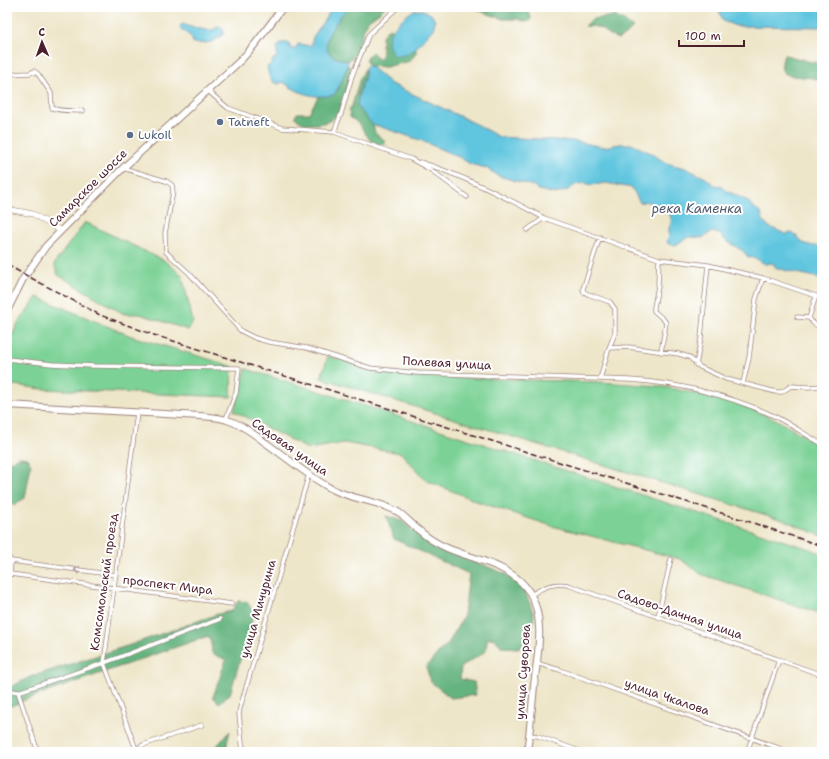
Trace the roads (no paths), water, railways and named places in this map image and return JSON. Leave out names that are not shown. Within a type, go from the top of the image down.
[{"type":"main road","name":"Самарское шоссе","points":[[7,311],[23,279],[46,246],[123,168],[241,60],[283,7]]},
{"type":"main road","name":"Садовая улица","points":[[7,405],[200,416],[226,419],[254,434],[308,474],[330,488],[343,494],[390,508],[400,514],[421,532],[447,548],[504,569],[520,581],[531,595]]},
{"type":"main road","name":"улица Суворова","points":[[527,752],[536,663],[538,621],[535,605],[531,595]]},
{"type":"street","points":[[334,132],[342,114],[352,76],[368,34],[398,7]]},
{"type":"street","points":[[7,74],[30,73],[34,71],[38,74],[51,94],[52,108],[59,111],[71,109],[83,111]]},
{"type":"street","points":[[207,90],[228,108],[282,128],[334,132],[445,170],[492,190],[544,218],[660,259],[708,265],[763,278],[822,298]]},
{"type":"street","points":[[411,159],[432,170],[467,197]]},
{"type":"street","name":"Полевая улица","points":[[123,168],[166,181],[172,185],[173,192],[165,233],[166,252],[189,273],[241,331],[255,338],[269,342],[307,348],[370,368],[417,372],[650,381],[683,386],[718,395],[774,417],[822,444]]},
{"type":"street","points":[[7,209],[33,214],[61,231]]},
{"type":"street","points":[[527,230],[544,218]]},
{"type":"street","points":[[600,237],[583,289],[584,292],[588,294],[610,302],[615,309],[615,333],[600,379]]},
{"type":"street","points":[[660,259],[654,311],[666,323],[661,352]]},
{"type":"street","points":[[696,365],[701,338],[708,265]]},
{"type":"street","points":[[743,383],[749,358],[756,299],[763,278]]},
{"type":"street","points":[[816,296],[810,318],[813,324],[822,329]]},
{"type":"street","points":[[797,317],[810,318]]},
{"type":"street","points":[[609,348],[628,347],[678,354],[689,358],[696,365],[726,379],[776,392],[782,392],[791,386],[822,386]]},
{"type":"street","points":[[7,359],[52,364],[94,366],[239,368],[236,393],[226,419]]},
{"type":"street","name":"Комсомольский проезд","points":[[136,749],[104,663],[137,413]]},
{"type":"street","name":"улица Мичурина","points":[[243,752],[240,708],[308,474]]},
{"type":"street","points":[[7,555],[12,561],[8,575]]},
{"type":"street","points":[[658,616],[671,559]]},
{"type":"street","name":"проспект Мира","points":[[12,561],[116,575]]},
{"type":"street","name":"проспект Мира","points":[[8,575],[232,604]]},
{"type":"street","name":"Садово-Дачная улица","points":[[531,595],[548,585],[564,584],[822,675]]},
{"type":"street","points":[[7,690],[18,692],[104,663],[220,619]]},
{"type":"street","points":[[747,752],[779,660]]},
{"type":"street","name":"улица Чкалова","points":[[536,663],[560,670],[790,752]]},
{"type":"street","points":[[18,692],[38,752]]},
{"type":"street","points":[[130,752],[144,745],[202,725]]},
{"type":"street","points":[[529,735],[538,736],[582,752]]},
{"type":"water","points":[[333,7],[347,7],[330,33],[326,47],[329,53],[336,58],[348,61],[334,95],[314,96],[295,90],[283,82],[278,84],[273,82],[269,76],[267,67],[272,64],[273,59],[277,57],[277,48],[281,43],[289,43],[290,48],[296,49],[298,44],[311,46],[313,37]]},
{"type":"water","points":[[718,7],[822,7],[822,27],[736,26],[723,21]]},
{"type":"water","points":[[414,10],[423,10],[431,14],[435,21],[433,29],[416,48],[405,55],[396,56],[390,50],[388,43],[389,37],[397,24]]},
{"type":"water","points":[[182,24],[205,30],[213,30],[217,27],[223,28],[224,33],[214,41],[193,43],[191,37],[179,27]]},
{"type":"water","name":"река Каменка","points":[[366,66],[370,66],[391,84],[470,121],[499,137],[573,141],[604,147],[620,144],[631,144],[651,153],[666,163],[685,168],[706,178],[714,185],[721,186],[725,190],[748,201],[761,213],[763,220],[769,227],[786,234],[792,233],[803,243],[813,246],[822,245],[822,281],[815,277],[776,268],[774,264],[765,264],[757,259],[748,257],[743,251],[725,240],[720,234],[712,232],[702,238],[689,237],[675,245],[668,244],[667,240],[671,221],[670,215],[646,201],[640,203],[632,188],[606,183],[592,185],[585,183],[575,185],[568,190],[555,194],[499,176],[486,168],[470,164],[461,158],[420,140],[372,124],[357,106],[365,76]]},
{"type":"railway","points":[[7,265],[100,315],[154,335],[747,521],[822,546]]},
{"type":"place","name":"Tatneft","points":[[220,122]]},
{"type":"place","name":"Lukoil","points":[[130,135]]}]
